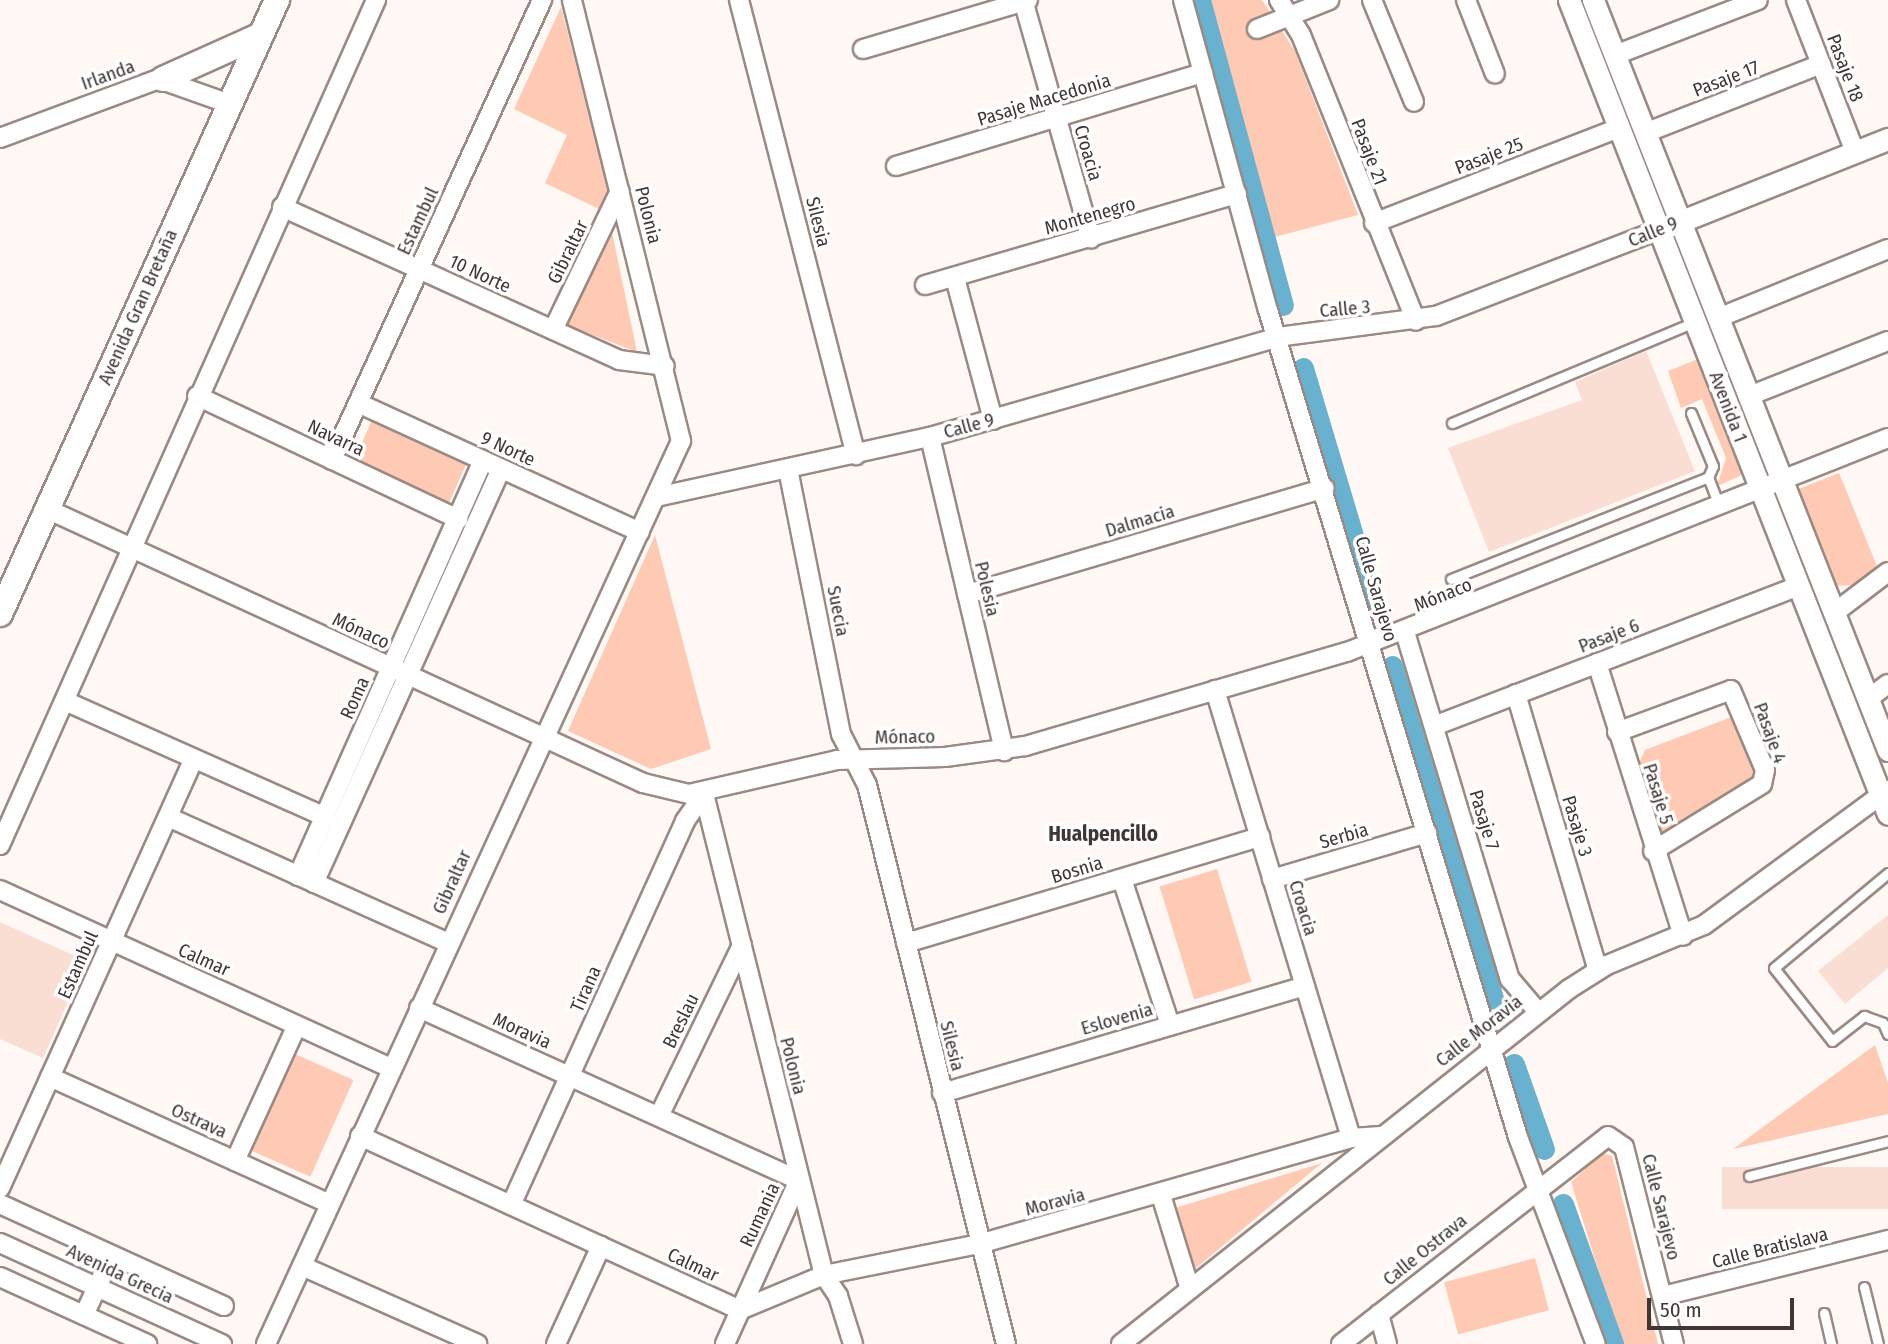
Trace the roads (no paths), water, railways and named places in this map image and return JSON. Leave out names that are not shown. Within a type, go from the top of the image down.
[{"type":"main road","name":"Avenida Gran Bretaña","points":[[0,614],[277,0]]},
{"type":"main road","points":[[163,79],[261,35]]},
{"type":"street","points":[[0,845],[197,397],[376,0]]},
{"type":"street","name":"Estambul","points":[[332,460],[542,0]]},
{"type":"street","name":"Polonia","points":[[572,0],[681,440]]},
{"type":"street","name":"Silesia","points":[[739,0],[856,455]]},
{"type":"street","name":"Calle Sarajevo","points":[[1183,0],[1278,337],[1491,1049],[1536,1188],[1585,1305],[1596,1344]]},
{"type":"street","name":"Pasaje 21","points":[[1279,0],[1289,16],[1416,321]]},
{"type":"street","points":[[1257,29],[1329,0]]},
{"type":"street","points":[[1372,0],[1413,102]]},
{"type":"street","points":[[1466,0],[1495,74]]},
{"type":"street","name":"Avenida 1","points":[[1569,0],[1798,586],[1885,800]]},
{"type":"street","name":"Avenida 1","points":[[1593,0],[1888,750]]},
{"type":"street","points":[[1615,55],[1758,0]]},
{"type":"street","name":"Pasaje 18","points":[[1796,0],[1855,152]]},
{"type":"street","points":[[863,49],[1025,1]]},
{"type":"street","name":"Croacia","points":[[1025,1],[1091,238]]},
{"type":"street","name":"Pasaje 17","points":[[1645,133],[1821,64]]},
{"type":"street","name":"Pasaje Macedonia","points":[[896,166],[1203,73]]},
{"type":"street","name":"Irlanda","points":[[0,138],[163,79],[230,104]]},
{"type":"street","name":"Pasaje 25","points":[[1374,223],[1619,128]]},
{"type":"street","name":"Calle 9","points":[[1416,321],[1659,230],[1888,138]]},
{"type":"street","name":"Gibraltar","points":[[553,330],[620,191]]},
{"type":"street","name":"Montenegro","points":[[925,285],[1237,194]]},
{"type":"street","name":"10 Norte","points":[[282,206],[620,360],[664,366]]},
{"type":"street","points":[[1718,318],[1888,250]]},
{"type":"street","points":[[955,278],[993,420]]},
{"type":"street","name":"Calle 3","points":[[1278,337],[1416,321]]},
{"type":"street","name":"Calle 9","points":[[656,496],[930,437],[1278,337]]},
{"type":"street","points":[[1749,396],[1888,341]]},
{"type":"street","name":"Navarra","points":[[197,397],[332,460],[460,513],[480,515]]},
{"type":"street","name":"9 Norte","points":[[358,403],[640,532]]},
{"type":"street","name":"Polesia","points":[[930,437],[1004,751]]},
{"type":"street","points":[[1782,481],[1888,438]]},
{"type":"street","name":"Gibraltar","points":[[266,1344],[541,737],[640,532],[681,440]]},
{"type":"street","name":"Roma","points":[[306,879],[325,817],[484,461]]},
{"type":"street","name":"Roma","points":[[306,879],[408,676],[501,469]]},
{"type":"street","name":"Suecia","points":[[788,469],[841,734],[855,759]]},
{"type":"street","name":"Mónaco","points":[[47,509],[659,789],[704,794],[821,762],[1004,751],[1371,645],[1782,481]]},
{"type":"street","name":"Dalmacia","points":[[967,594],[1325,488]]},
{"type":"street","points":[[1834,613],[1888,572]]},
{"type":"street","name":"Pasaje 6","points":[[1434,726],[1798,586]]},
{"type":"street","name":"Pasaje 7","points":[[1405,632],[1510,979],[1538,1012]]},
{"type":"street","name":"Pasaje 5","points":[[1597,663],[1653,851],[1683,936]]},
{"type":"street","points":[[1868,699],[1888,684]]},
{"type":"street","name":"Croacia","points":[[1215,690],[1350,1138]]},
{"type":"street","name":"Pasaje 4","points":[[1617,732],[1731,690],[1765,771],[1762,784],[1653,851]]},
{"type":"street","name":"Pasaje 3","points":[[1516,694],[1598,970]]},
{"type":"street","points":[[65,701],[325,817]]},
{"type":"street","name":"Estambul","points":[[0,1188],[194,759]]},
{"type":"street","name":"Silesia","points":[[855,759],[867,785],[1006,1344]]},
{"type":"street","name":"Polonia","points":[[704,794],[824,1275],[838,1296],[853,1344]]},
{"type":"street","name":"Tirana","points":[[511,1205],[685,821],[704,794]]},
{"type":"street","name":"Calle Moravia","points":[[1121,1344],[1538,1012],[1598,970],[1683,936],[1885,800]]},
{"type":"street","points":[[168,817],[448,943]]},
{"type":"street","name":"Serbia","points":[[1272,879],[1427,833]]},
{"type":"street","name":"Bosnia","points":[[906,943],[1260,837]]},
{"type":"street","points":[[1122,879],[1170,1026]]},
{"type":"street","name":"Calmar","points":[[0,890],[391,1068]]},
{"type":"street","name":"Breslau","points":[[659,1116],[741,944]]},
{"type":"street","name":"Eslovenia","points":[[942,1093],[1305,986]]},
{"type":"street","name":"Moravia","points":[[419,1008],[799,1180]]},
{"type":"street","points":[[235,1161],[297,1025]]},
{"type":"street","name":"Ostrava","points":[[50,1077],[330,1204]]},
{"type":"street","name":"Calmar","points":[[360,1136],[740,1310]]},
{"type":"street","name":"Moravia","points":[[740,1310],[824,1275],[979,1244],[1161,1195],[1350,1138],[1381,1136]]},
{"type":"street","name":"Calle Sarajevo","points":[[1536,1188],[1602,1137],[1618,1139],[1674,1344]]},
{"type":"street","name":"Rumania","points":[[724,1344],[799,1180]]},
{"type":"street","name":"Calle Ostrava","points":[[1341,1344],[1536,1188]]},
{"type":"street","points":[[1161,1195],[1190,1289]]},
{"type":"street","points":[[0,1204],[224,1306]]},
{"type":"street","name":"Calle Bratislava","points":[[1663,1296],[1888,1240]]},
{"type":"street","name":"Avenida Grecia","points":[[0,1242],[222,1344]]},
{"type":"street","points":[[556,1344],[601,1246]]},
{"type":"street","points":[[84,1315],[112,1255]]},
{"type":"street","points":[[302,1266],[449,1338],[477,1344]]},
{"type":"street","points":[[0,1277],[147,1344]]},
{"type":"street","points":[[1379,1314],[1387,1344]]},
{"type":"lane","points":[[1451,423],[1695,322]]},
{"type":"lane","points":[[1451,579],[1708,477],[1713,466],[1691,413]]},
{"type":"lane","points":[[1708,477],[1719,506]]},
{"type":"lane","points":[[1888,873],[1774,968],[1832,1041],[1864,1016],[1883,1023],[1888,1034]]},
{"type":"lane","points":[[1749,1176],[1888,1141]]},
{"type":"lane","points":[[1864,1287],[1878,1344]]},
{"type":"lane","points":[[1824,1313],[1832,1344]]},
{"type":"waterway","points":[[1200,0],[1283,305]]},
{"type":"waterway","points":[[1303,368],[1374,606]]},
{"type":"waterway","points":[[1392,666],[1497,1011]]},
{"type":"waterway","points":[[1514,1064],[1544,1149]]},
{"type":"waterway","points":[[1563,1204],[1613,1344]]},
{"type":"district","name":"Hualpencillo","points":[[1103,834]]}]
